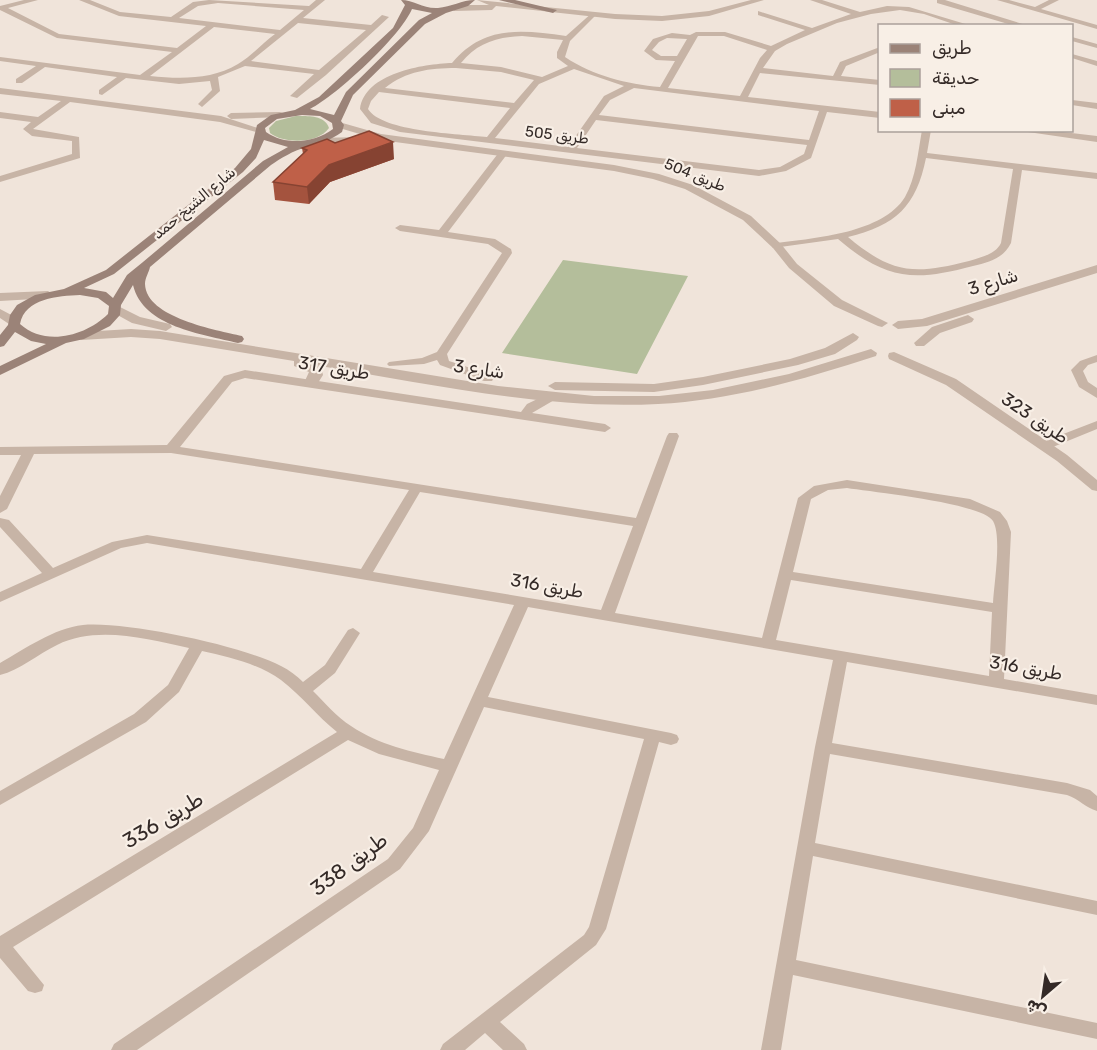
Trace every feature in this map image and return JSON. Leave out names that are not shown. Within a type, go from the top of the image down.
[{"type":"main road","points":[[312,142],[278,142],[260,132],[265,122],[280,115],[294,113],[317,113],[337,122],[349,94],[422,22],[471,0]]},
{"type":"main road","points":[[503,0],[553,10]]},
{"type":"main road","points":[[294,113],[313,105],[330,92],[402,22],[405,1],[427,9],[450,9]]},
{"type":"main road","name":"شارع الشيخ حمد","points":[[77,337],[110,322],[115,307],[131,278],[267,163],[281,154],[332,135],[338,130],[337,122]]},
{"type":"main road","name":"شارع الشيخ حمد","points":[[68,291],[110,272],[239,170],[251,159],[257,148],[260,132]]},
{"type":"main road","points":[[147,264],[138,284],[143,301],[153,310],[186,324],[238,339]]},
{"type":"main road","points":[[0,343],[14,323],[15,315],[27,304],[48,295],[68,291],[92,292],[110,299],[115,307]]},
{"type":"main road","points":[[14,323],[25,335],[34,338],[77,337]]},
{"type":"main road","points":[[0,371],[34,353],[77,337]]},
{"type":"street","points":[[1,8],[33,0]]},
{"type":"street","points":[[83,0],[112,12],[280,32]]},
{"type":"street","points":[[1,60],[179,81],[214,77],[244,63],[321,0]]},
{"type":"street","points":[[481,0],[522,7],[660,20],[732,10],[760,0]]},
{"type":"street","points":[[814,0],[827,1],[859,14]]},
{"type":"street","points":[[1000,0],[1097,27]]},
{"type":"street","points":[[940,1],[1017,24],[1055,0]]},
{"type":"street","points":[[172,20],[193,6],[209,2],[236,1],[311,8]]},
{"type":"street","points":[[450,9],[522,7]]},
{"type":"street","points":[[1,8],[57,36],[177,50]]},
{"type":"street","points":[[742,100],[772,49],[859,14],[884,8],[899,8],[962,24]]},
{"type":"street","points":[[761,13],[814,31]]},
{"type":"street","points":[[593,14],[570,39],[560,54],[566,62],[632,86],[878,115]]},
{"type":"street","points":[[294,96],[385,17]]},
{"type":"street","points":[[297,20],[373,28]]},
{"type":"street","points":[[941,24],[950,20]]},
{"type":"street","points":[[142,78],[212,25]]},
{"type":"street","points":[[662,91],[692,38],[699,33],[719,33],[772,49]]},
{"type":"street","points":[[454,66],[466,50],[491,37],[526,34],[570,39]]},
{"type":"street","points":[[680,60],[659,57],[648,51],[652,42],[662,36],[675,35],[692,38]]},
{"type":"street","points":[[1073,40],[1097,46]]},
{"type":"street","points":[[836,78],[843,64],[878,49]]},
{"type":"street","points":[[1073,57],[1097,64]]},
{"type":"street","points":[[1073,67],[1087,61]]},
{"type":"street","points":[[244,63],[323,73]]},
{"type":"street","points":[[19,81],[42,66]]},
{"type":"street","points":[[376,89],[393,75],[405,70],[428,66],[454,66],[518,73],[542,79]]},
{"type":"street","points":[[488,141],[533,85],[575,66]]},
{"type":"street","points":[[758,70],[878,83]]},
{"type":"street","points":[[102,92],[124,76]]},
{"type":"street","points":[[202,104],[216,91],[214,77]]},
{"type":"street","points":[[570,151],[607,98],[632,86]]},
{"type":"street","points":[[376,89],[517,106]]},
{"type":"street","name":"طريق 505","points":[[376,89],[366,100],[364,109],[377,123],[400,129],[759,173],[783,169],[802,161],[810,152],[824,109]]},
{"type":"street","points":[[0,91],[221,119],[260,132]]},
{"type":"street","points":[[0,179],[77,156],[75,148],[78,142],[76,139],[28,130],[28,127],[68,100]]},
{"type":"street","points":[[1073,103],[1097,106]]},
{"type":"street","points":[[186,114],[280,115]]},
{"type":"street","points":[[0,115],[38,120]]},
{"type":"street","points":[[593,117],[812,142]]},
{"type":"street","name":"طريق 504","points":[[337,122],[368,135],[614,168],[666,180],[723,203],[747,218],[777,246],[793,266],[838,303],[882,323]]},
{"type":"street","points":[[777,246],[842,237],[880,221],[904,205],[912,191],[927,132]]},
{"type":"street","points":[[1034,132],[1097,140]]},
{"type":"street","name":"طريق 504","points":[[312,142],[413,142]]},
{"type":"street","points":[[441,234],[503,153]]},
{"type":"street","points":[[921,155],[1097,176]]},
{"type":"street","points":[[842,237],[871,261],[892,270],[912,274],[942,272],[987,259],[1000,252],[1006,243],[1018,167]]},
{"type":"street","points":[[393,364],[424,361],[441,354],[507,253],[506,249],[491,241],[400,228]]},
{"type":"street","name":"شارع 3","points":[[898,326],[923,323],[1097,269]]},
{"type":"street","name":"شارع 3","points":[[894,356],[908,354],[936,330],[1097,279]]},
{"type":"street","points":[[0,297],[48,295]]},
{"type":"street","name":"طريق 504","points":[[838,303],[855,333],[858,346],[871,353]]},
{"type":"street","name":"شارع 3","points":[[115,307],[136,320],[160,326],[393,364],[555,386],[654,388],[703,381],[793,362],[830,351],[863,326],[882,323]]},
{"type":"street","points":[[0,313],[14,323]]},
{"type":"street","points":[[882,323],[898,326]]},
{"type":"street","name":"طريق 323","points":[[898,326],[912,331],[919,346],[951,382]]},
{"type":"street","name":"شارع 3","points":[[77,337],[141,333],[511,392],[612,400],[683,398],[768,382],[871,353]]},
{"type":"street","points":[[220,345],[249,355],[310,367],[316,370],[311,383]]},
{"type":"street","points":[[871,353],[894,356]]},
{"type":"street","points":[[441,354],[444,363],[488,378]]},
{"type":"street","name":"طريق 323","points":[[894,356],[951,382],[1044,446],[1097,487]]},
{"type":"street","points":[[1097,358],[1084,363],[1077,370],[1077,375],[1083,384],[1097,394]]},
{"type":"street","name":"طريق 317","points":[[171,450],[233,377],[251,374],[605,428]]},
{"type":"street","points":[[511,392],[526,403],[525,414]]},
{"type":"street","points":[[525,414],[531,407],[552,396]]},
{"type":"street","points":[[1044,446],[1097,425]]},
{"type":"street","points":[[606,617],[673,436]]},
{"type":"street","points":[[0,451],[171,450],[642,523]]},
{"type":"street","points":[[0,509],[29,451]]},
{"type":"street","points":[[768,643],[805,498],[813,490],[828,485],[847,484],[961,501],[988,510],[1003,526],[996,682]]},
{"type":"street","points":[[364,574],[417,487]]},
{"type":"street","points":[[0,522],[50,573]]},
{"type":"street","name":"طريق 316","points":[[0,597],[117,545],[147,539],[169,541],[1097,699]]},
{"type":"street","points":[[785,575],[1001,609]]},
{"type":"street","name":"طريق 338","points":[[121,1050],[394,864],[420,831],[523,601]]},
{"type":"street","points":[[0,670],[80,630],[122,632],[244,656],[278,670],[304,690],[349,732],[392,754],[448,766]]},
{"type":"street","points":[[304,690],[330,669],[353,633]]},
{"type":"street","points":[[0,799],[140,718],[174,688],[197,647]]},
{"type":"street","points":[[771,1050],[823,747],[841,656]]},
{"type":"street","points":[[450,1050],[590,940],[597,929],[662,737],[478,700]]},
{"type":"street","name":"طريق 336","points":[[35,986],[0,945],[349,732]]},
{"type":"street","points":[[823,747],[1067,789],[1084,795],[1097,806]]},
{"type":"street","points":[[806,848],[1097,908]]},
{"type":"street","points":[[786,966],[1097,1031]]},
{"type":"street","points":[[486,1022],[517,1050]]},
{"type":"green space","points":[[296,116],[320,118],[329,128],[317,137],[301,141],[276,137],[270,133],[269,128],[276,121]]},
{"type":"green space","points":[[563,260],[688,276],[637,374],[502,353]]},
{"type":"building","points":[[369,131],[393,142],[329,165],[307,187],[273,182],[307,150],[302,148],[327,139],[335,143]]}]
